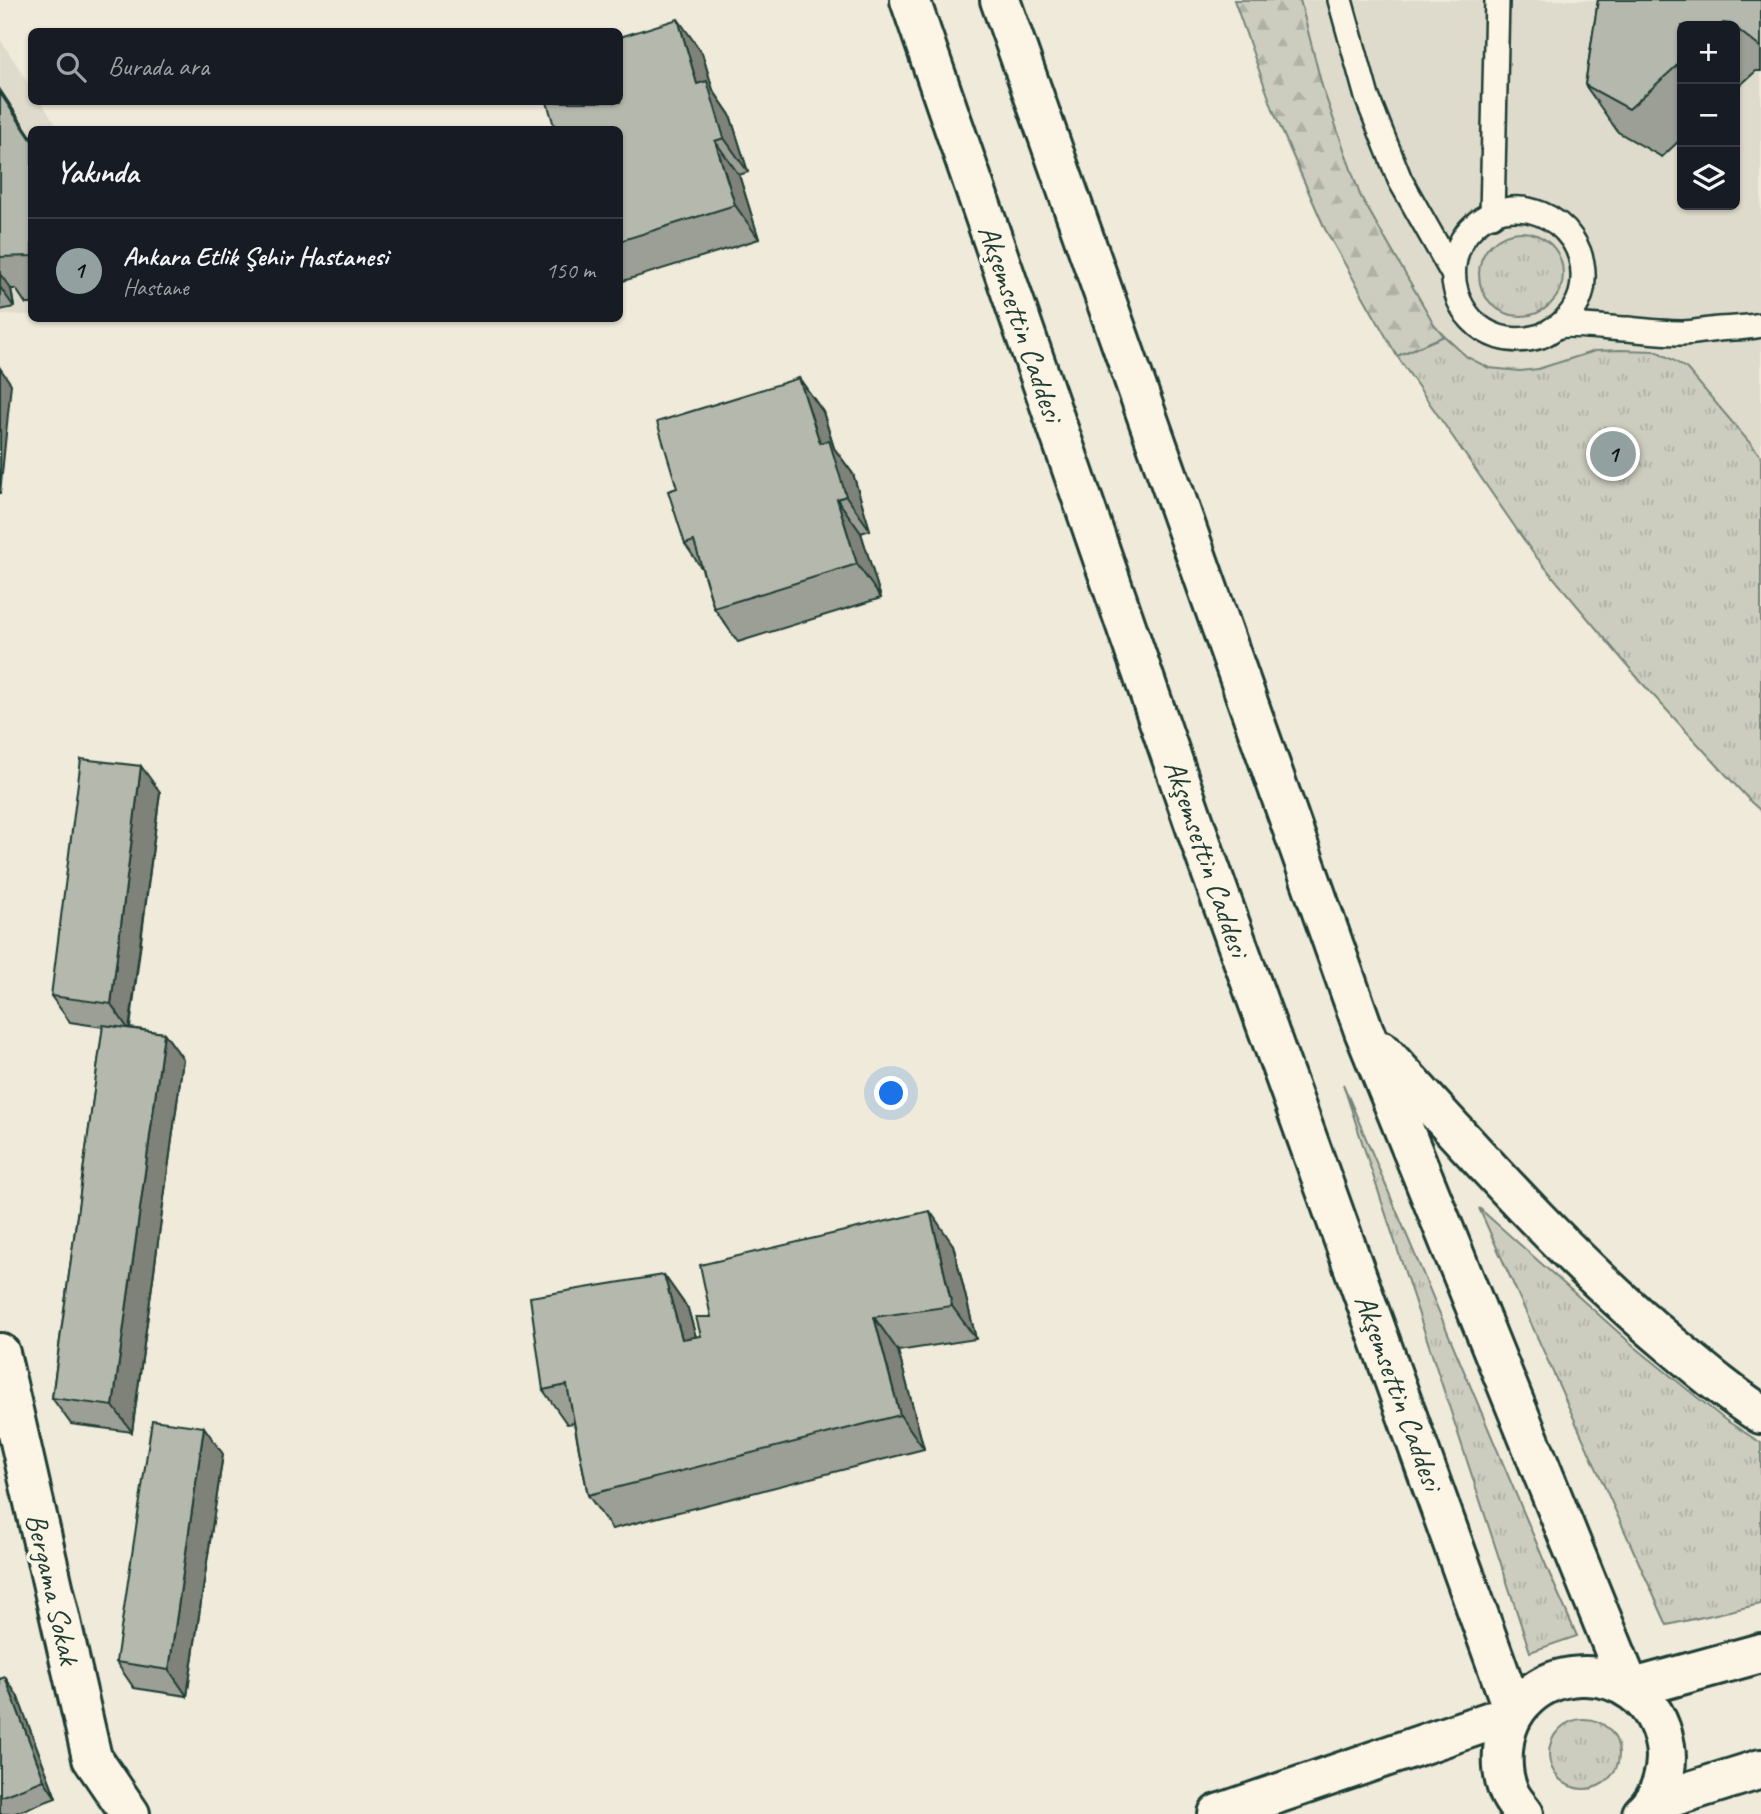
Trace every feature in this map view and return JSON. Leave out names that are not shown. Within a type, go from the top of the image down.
[{"type":"main road","name":"Akşemsettin Caddesi","points":[[910,0],[1208,863],[1514,1713]]},
{"type":"main road","points":[[1000,0],[1364,1031],[1630,1689]]},
{"type":"main road","points":[[1364,1031],[1519,1202],[1622,1304],[1731,1395],[1761,1414]]},
{"type":"main road","name":"Bergama Sokak","points":[[0,1353],[92,1758],[130,1814]]},
{"type":"main road","points":[[1630,1689],[1761,1653]]},
{"type":"main road","points":[[1524,1814],[1509,1793],[1502,1767],[1503,1738],[1514,1713],[1532,1693],[1555,1681],[1580,1675],[1606,1679],[1630,1689],[1649,1707],[1662,1731],[1666,1756],[1662,1782],[1647,1809]]},
{"type":"main road","points":[[1218,1814],[1514,1713]]},
{"type":"main road","points":[[1647,1809],[1761,1769]]},
{"type":"lane","points":[[1340,0],[1367,97],[1400,180],[1452,272]]},
{"type":"lane","points":[[1492,215],[1497,0]]},
{"type":"lane","points":[[1527,209],[1548,216],[1565,229],[1578,246],[1584,267],[1583,288],[1574,309],[1560,325],[1542,336],[1521,340],[1499,337],[1480,328],[1464,312],[1455,293],[1452,272],[1457,250],[1468,232],[1492,215],[1505,210],[1527,209]]},
{"type":"lane","points":[[1560,325],[1682,333],[1761,325]]},
{"type":"shaded area","points":[[1234,0],[1761,0],[1761,811],[1642,683],[1533,553],[1397,356],[1325,229],[1297,171]]},
{"type":"shaded area","points":[[0,39],[28,82],[28,105],[43,105],[57,126],[28,126],[28,315],[0,314]]},
{"type":"green space","points":[[1234,0],[1300,0],[1322,86],[1360,195],[1434,324],[1444,336],[1397,356],[1325,229],[1275,115]]},
{"type":"green space","points":[[1521,232],[1544,239],[1556,251],[1563,274],[1556,297],[1544,309],[1521,316],[1498,309],[1486,297],[1479,274],[1486,251],[1498,239]]},
{"type":"green space","points":[[1444,336],[1467,357],[1489,368],[1520,371],[1538,369],[1595,351],[1656,351],[1687,369],[1761,456],[1761,811],[1642,683],[1533,553],[1397,356]]},
{"type":"green space","points":[[1343,1084],[1550,1575],[1577,1636],[1530,1652]]},
{"type":"green space","points":[[1479,1208],[1635,1347],[1724,1419],[1761,1443],[1761,1604],[1667,1625]]},
{"type":"green space","points":[[1584,1719],[1609,1729],[1619,1754],[1609,1779],[1584,1789],[1559,1779],[1549,1754],[1559,1729]]},
{"type":"building","points":[[1598,0],[1761,0],[1761,48],[1740,31],[1740,21],[1677,21],[1677,66],[1629,109],[1585,85]]},
{"type":"building","points":[[678,19],[697,84],[707,81],[724,138],[715,141],[735,205],[623,240],[623,126],[554,126],[548,105],[623,105],[623,36]]},
{"type":"building","points":[[0,93],[28,135],[28,256],[0,257]]},
{"type":"building","points":[[799,378],[820,443],[829,440],[846,496],[837,499],[857,564],[714,608],[694,541],[685,544],[668,491],[677,488],[657,422]]},
{"type":"building","points":[[81,759],[141,766],[111,1004],[51,996]]},
{"type":"building","points":[[103,1025],[164,1033],[113,1406],[52,1398]]},
{"type":"building","points":[[930,1211],[952,1306],[874,1317],[900,1415],[588,1495],[567,1385],[543,1390],[530,1297],[664,1275],[682,1339],[701,1336],[696,1317],[711,1317],[700,1265]]},
{"type":"building","points":[[152,1420],[204,1427],[169,1670],[116,1662]]},
{"type":"building","points":[[5,1677],[44,1780],[0,1797],[0,1679]]},
{"type":"place","name":"Ankara Etlik Şehir Hastanesi","points":[[1613,454]]}]
